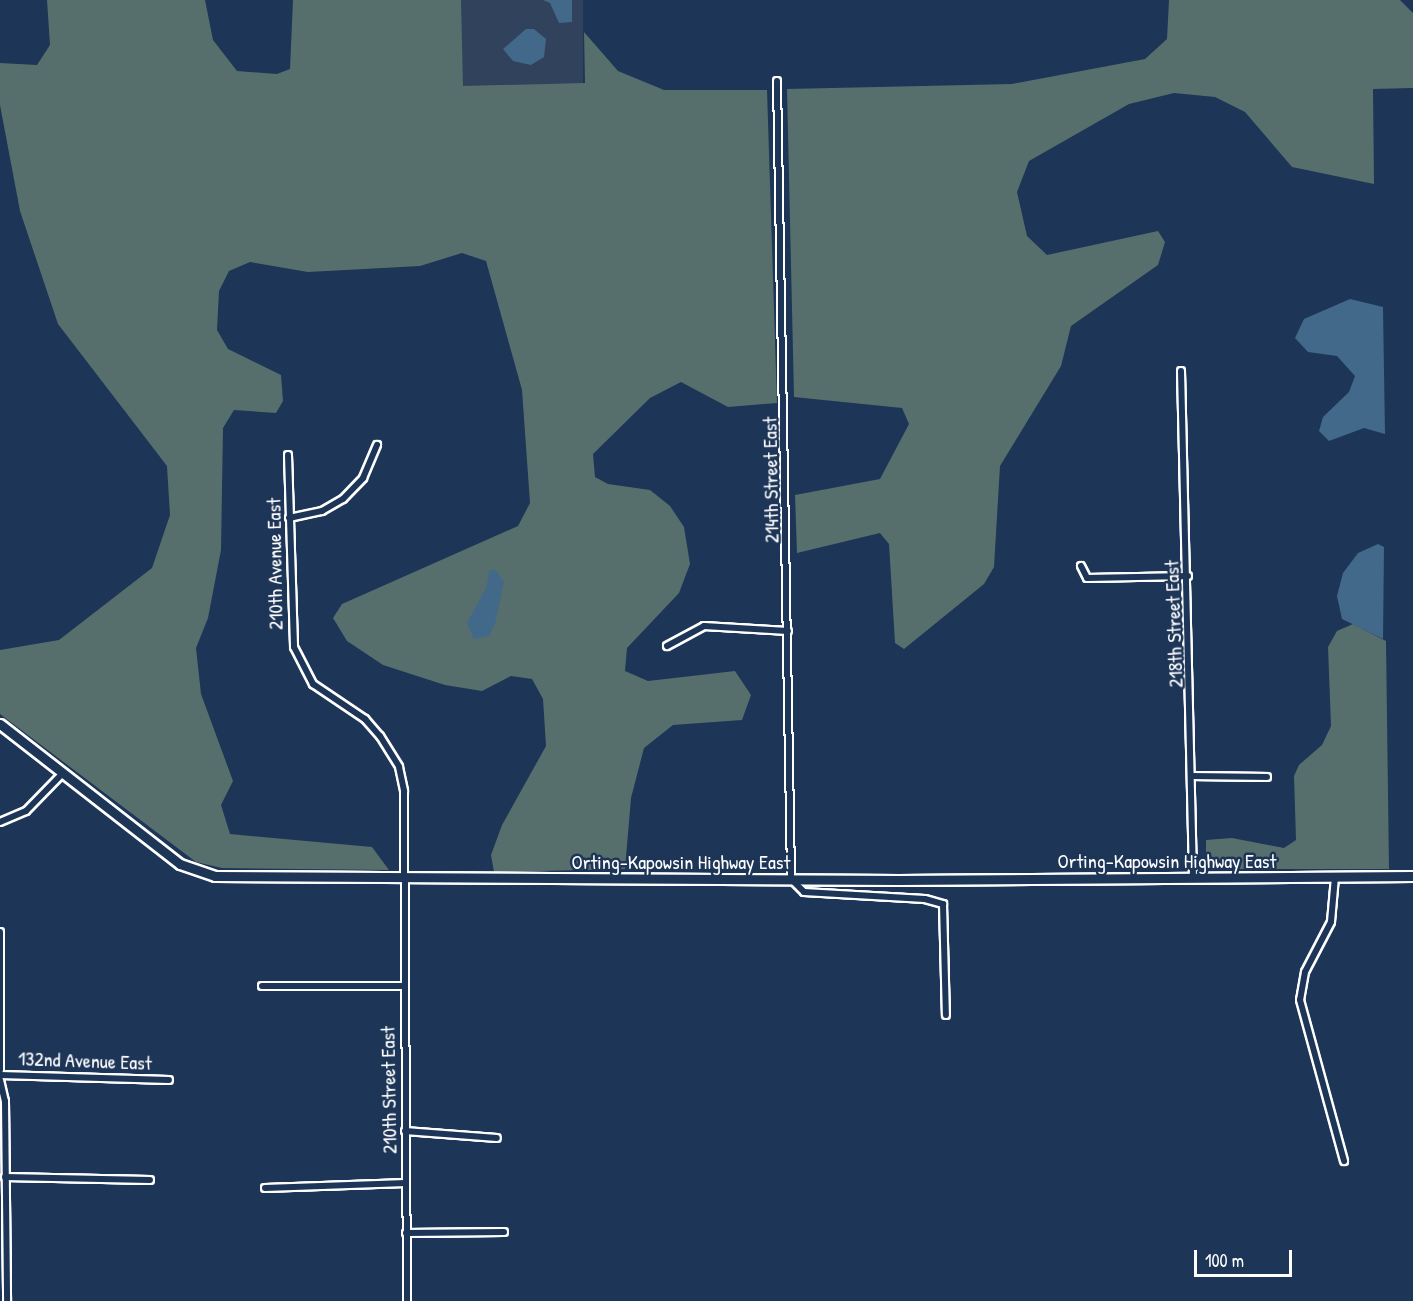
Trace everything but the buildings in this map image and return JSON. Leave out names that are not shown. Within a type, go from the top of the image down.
[{"type":"main road","name":"Orting-Kapowsin Highway East","points":[[0,724],[180,864],[201,873],[236,878],[790,879],[1413,876]]},
{"type":"street","name":"214th Street East","points":[[777,81],[788,631],[790,879]]},
{"type":"street","name":"218th Street East","points":[[1181,371],[1193,776],[1193,877]]},
{"type":"street","points":[[289,518],[322,511],[343,499],[363,478],[377,445]]},
{"type":"street","name":"210th Avenue East","points":[[288,455],[294,647],[313,684],[365,719],[394,756],[405,802],[403,879]]},
{"type":"street","points":[[1081,566],[1087,578],[1188,576]]},
{"type":"street","points":[[667,646],[704,626],[788,631]]},
{"type":"street","points":[[0,822],[27,811],[63,773]]},
{"type":"street","points":[[1193,776],[1267,777]]},
{"type":"street","points":[[1335,877],[1331,922],[1305,972],[1300,1000],[1344,1161]]},
{"type":"street","name":"210th Street East","points":[[403,879],[407,1301]]},
{"type":"street","points":[[790,879],[804,892],[925,899],[943,904],[946,1015]]},
{"type":"street","points":[[0,932],[0,1071]]},
{"type":"street","points":[[262,986],[404,986]]},
{"type":"street","name":"132nd Avenue East","points":[[0,1075],[169,1080]]},
{"type":"street","points":[[0,1080],[5,1177],[7,1301]]},
{"type":"street","points":[[405,1131],[497,1138]]},
{"type":"street","points":[[5,1177],[150,1180]]},
{"type":"street","points":[[265,1188],[406,1183]]},
{"type":"street","points":[[406,1233],[504,1232]]},
{"type":"shaded area","points":[[461,0],[583,0],[583,86],[461,86]]},
{"type":"shaded area","points":[[543,0],[572,0],[572,22],[559,23],[550,3]]},
{"type":"shaded area","points":[[526,29],[534,29],[546,39],[544,57],[531,65],[513,61],[503,49]]},
{"type":"shaded area","points":[[1350,299],[1383,307],[1385,434],[1364,428],[1329,441],[1319,431],[1323,417],[1349,392],[1355,376],[1337,356],[1308,352],[1295,338],[1304,319]]},
{"type":"shaded area","points":[[1378,544],[1384,547],[1383,639],[1342,619],[1337,596],[1343,573],[1358,553]]},
{"type":"shaded area","points":[[495,569],[504,582],[495,624],[489,636],[474,639],[467,623],[487,586],[489,571]]},
{"type":"green space","points":[[47,0],[205,0],[213,40],[237,71],[277,74],[290,69],[293,0],[461,0],[463,86],[585,83],[584,32],[618,71],[664,90],[767,90],[777,403],[728,407],[681,382],[650,398],[593,454],[595,477],[608,484],[650,490],[670,506],[684,527],[690,564],[679,593],[627,648],[625,671],[648,681],[735,671],[751,695],[742,720],[673,725],[644,748],[631,798],[625,869],[494,872],[491,855],[502,825],[546,746],[543,699],[532,679],[511,676],[482,691],[445,685],[383,665],[347,641],[333,618],[342,604],[518,526],[530,503],[522,390],[486,261],[462,253],[420,266],[308,272],[250,262],[229,271],[219,291],[217,330],[228,349],[281,375],[283,401],[276,413],[234,410],[223,428],[221,550],[208,618],[196,648],[201,694],[233,781],[221,805],[230,834],[372,847],[389,870],[222,868],[196,862],[0,714],[0,650],[59,640],[152,568],[170,515],[167,466],[58,324],[20,211],[0,105],[0,63],[37,65],[50,45]]},
{"type":"green space","points":[[1169,0],[1400,0],[1413,13],[1413,88],[1373,89],[1374,184],[1292,167],[1245,112],[1215,97],[1174,93],[1129,104],[1029,161],[1017,192],[1027,236],[1047,255],[1158,231],[1165,242],[1158,265],[1071,326],[1061,366],[1000,466],[994,567],[984,584],[904,649],[895,643],[889,544],[880,533],[797,553],[795,495],[880,479],[909,424],[902,408],[794,397],[787,89],[1012,84],[1145,59],[1167,39]]},
{"type":"green space","points":[[1353,624],[1386,641],[1389,869],[1206,869],[1206,840],[1232,838],[1284,848],[1296,840],[1294,776],[1299,765],[1322,745],[1331,726],[1328,647],[1337,631]]}]
